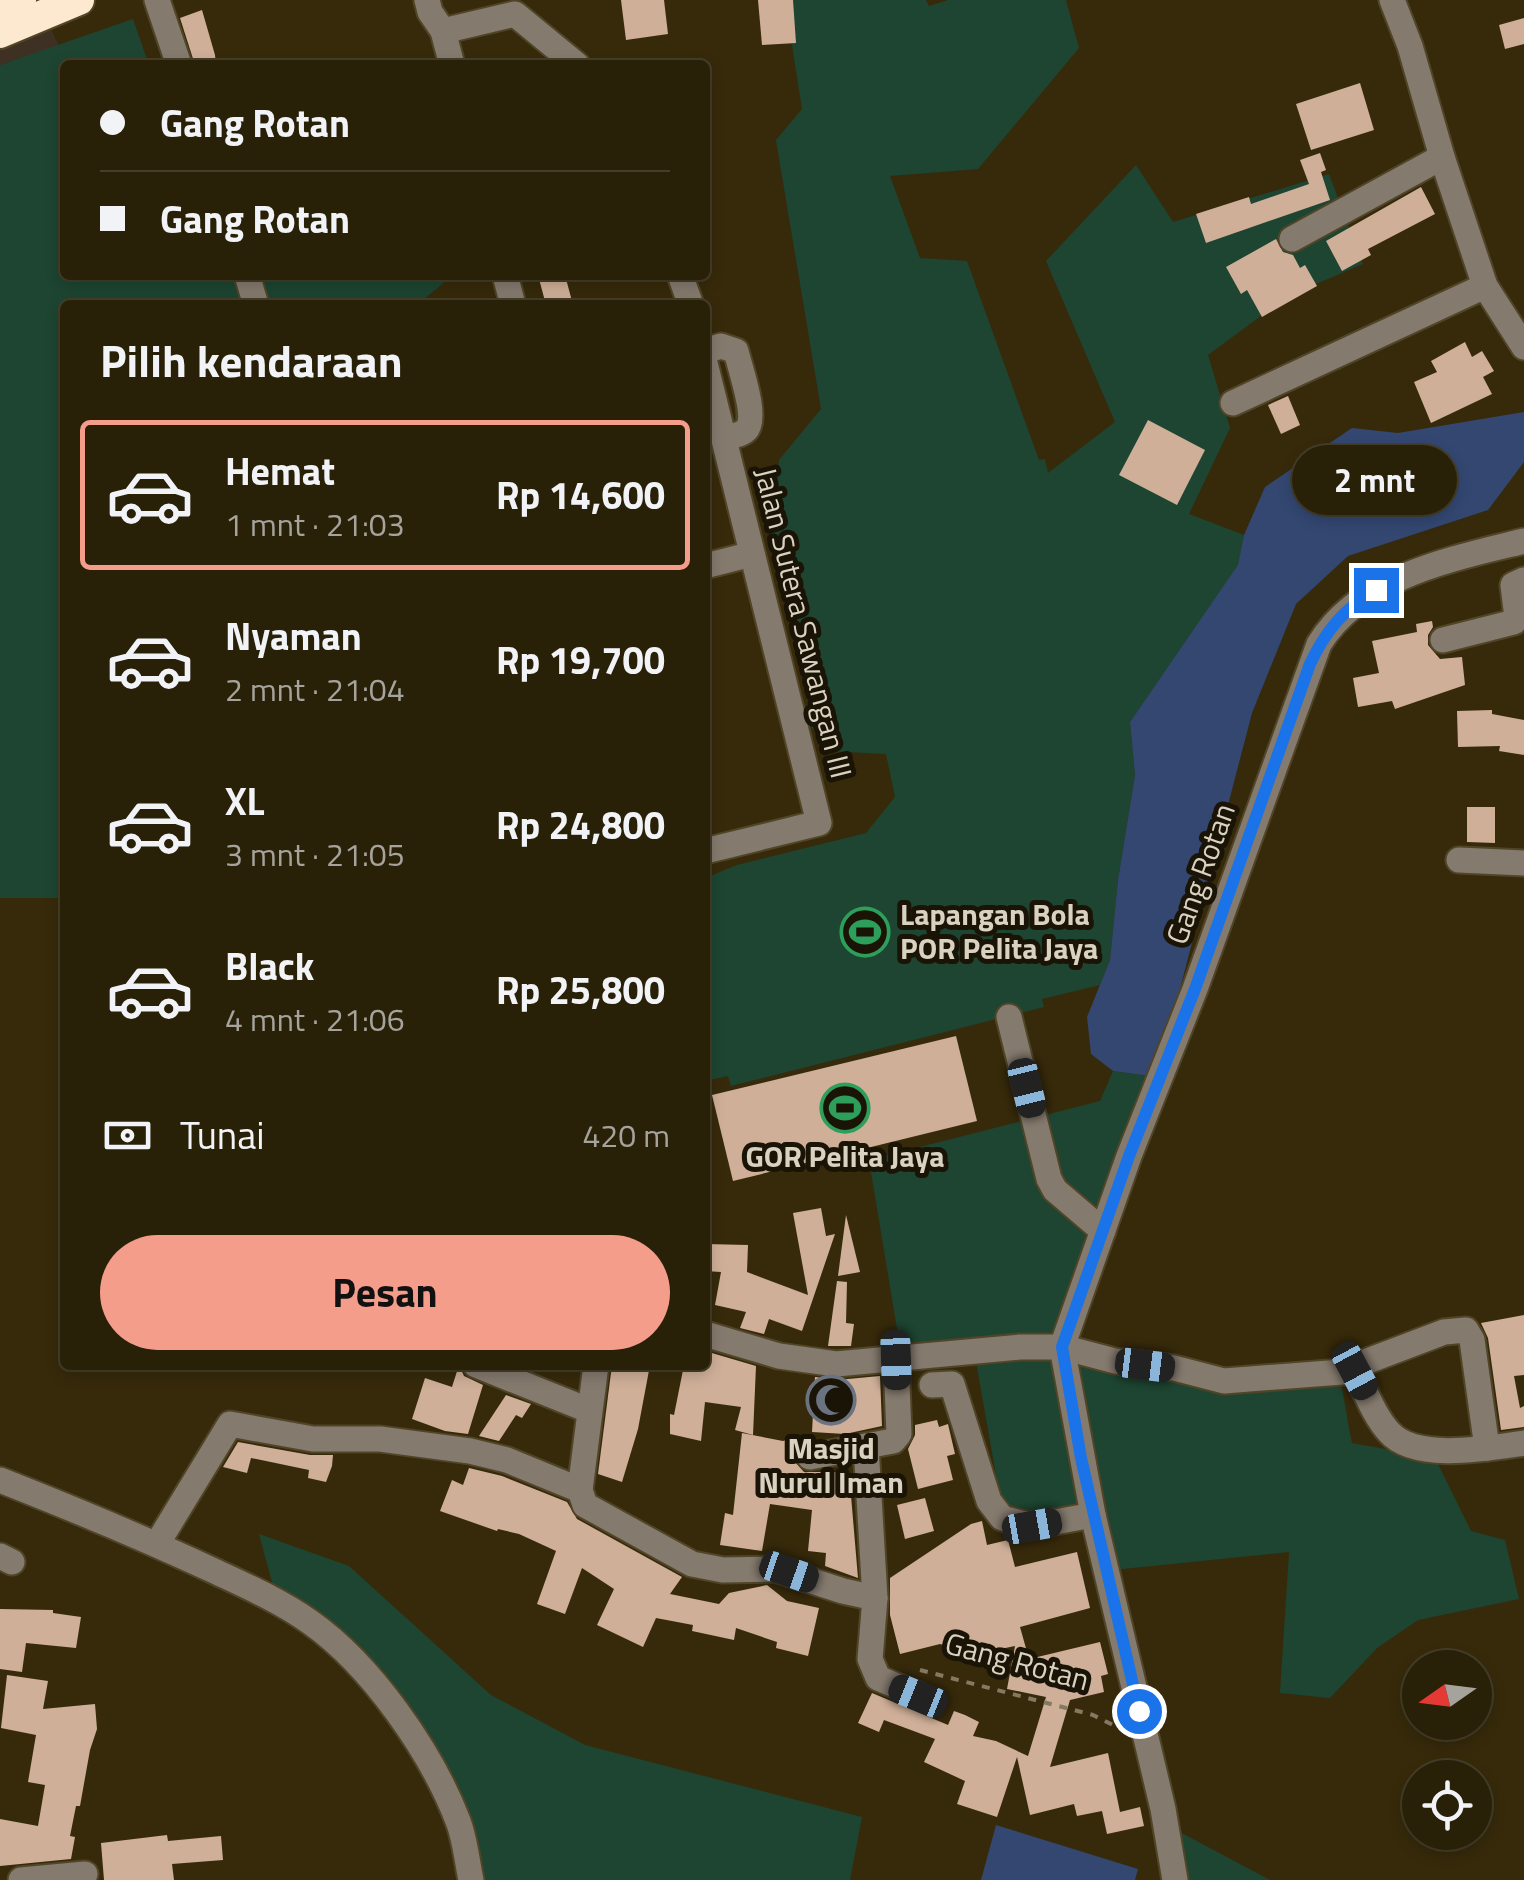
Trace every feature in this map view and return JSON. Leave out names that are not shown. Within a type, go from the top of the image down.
[{"type":"highway","points":[[0,9],[21,0]]},
{"type":"highway","points":[[0,33],[79,0]]},
{"type":"street","points":[[157,0],[177,60]]},
{"type":"street","points":[[427,0],[443,31],[451,60]]},
{"type":"street","points":[[443,31],[446,0]]},
{"type":"street","points":[[1392,0],[1485,286],[1524,347]]},
{"type":"street","points":[[443,31],[515,14],[571,60]]},
{"type":"street","points":[[1292,239],[1442,157]]},
{"type":"street","points":[[1233,403],[1485,286]]},
{"type":"street","name":"Jalan Sutera Sawangan III","points":[[710,350],[720,346],[736,351],[752,417],[749,428],[724,438]]},
{"type":"street","name":"Jalan Sutera Sawangan III","points":[[710,383],[819,823],[710,842]]},
{"type":"street","name":"Gang Rotan","points":[[1146,1743],[1093,1515],[1062,1347],[1320,644],[1330,627],[1357,601],[1398,578],[1524,541]]},
{"type":"street","points":[[710,565],[752,554]]},
{"type":"street","points":[[1443,640],[1514,622],[1517,618],[1513,585],[1524,580]]},
{"type":"street","points":[[1459,860],[1524,863]]},
{"type":"street","points":[[1009,1017],[1017,1064],[1049,1179],[1055,1190],[1104,1231]]},
{"type":"street","points":[[710,1335],[836,1364],[984,1349],[1062,1347],[1224,1380],[1355,1371],[1365,1362],[1458,1328],[1466,1330],[1472,1340],[1487,1448]]},
{"type":"street","points":[[810,1457],[893,1441],[899,1434],[896,1360]]},
{"type":"street","points":[[488,1370],[588,1410]]},
{"type":"street","points":[[595,1370],[580,1490],[585,1504],[692,1564],[724,1570],[775,1569],[843,1592],[875,1598]]},
{"type":"street","points":[[1355,1371],[1389,1434],[1402,1442],[1420,1449],[1440,1450],[1524,1443]]},
{"type":"street","points":[[932,1385],[952,1384],[989,1500],[1002,1518],[1032,1526],[1093,1515]]},
{"type":"street","points":[[157,1544],[230,1424],[313,1439],[380,1439],[470,1451],[507,1460],[580,1490]]},
{"type":"street","points":[[866,1446],[875,1598],[870,1659],[878,1678],[918,1696]]},
{"type":"street","points":[[0,1480],[157,1544],[273,1598],[311,1622],[388,1701],[430,1764],[459,1822],[471,1880]]},
{"type":"street","points":[[1146,1743],[1176,1880]]},
{"type":"street","points":[[21,1880],[85,1874]]},
{"type":"path","name":"Gang Rotan","points":[[916,1669],[1094,1715],[1146,1743]]},
{"type":"shaded area","points":[[0,0],[37,0],[59,46],[0,65]]},
{"type":"green space","points":[[785,0],[926,0],[929,6],[948,0],[1066,0],[1079,48],[978,169],[890,176],[920,258],[967,261],[1039,460],[1045,459],[1048,473],[1115,422],[1046,261],[1136,165],[1173,222],[1329,174],[1363,264],[1288,296],[1208,355],[1230,428],[1189,514],[1244,535],[1239,565],[1130,722],[1135,775],[1110,960],[1100,985],[1042,999],[1044,1007],[731,1086],[728,1076],[710,1080],[710,876],[737,865],[866,833],[895,797],[886,754],[828,751],[812,728],[798,623],[772,548],[779,460],[821,409],[776,140],[802,109]]},
{"type":"green space","points":[[133,19],[147,60],[60,60],[60,280],[447,280],[423,300],[60,300],[60,898],[0,898],[0,65]]},
{"type":"green space","points":[[1113,1071],[1157,1077],[1066,1348],[1175,1370],[1334,1362],[1352,1443],[1435,1458],[1471,1531],[1505,1540],[1519,1599],[1418,1620],[1377,1648],[1330,1698],[1280,1693],[1289,1552],[1103,1571],[1090,1509],[1031,1521],[1003,1515],[974,1350],[901,1353],[869,1160],[1100,1101]]},
{"type":"green space","points":[[259,1534],[349,1566],[491,1695],[585,1745],[862,1817],[850,1880],[484,1880],[469,1813],[438,1754],[275,1593]]},
{"type":"green space","points":[[1176,1830],[1270,1880],[1181,1880]]},
{"type":"water","points":[[1524,412],[1524,462],[1488,510],[1348,556],[1296,604],[1252,713],[1157,1077],[1113,1071],[1091,1054],[1087,1017],[1110,960],[1135,775],[1130,722],[1238,565],[1244,535],[1265,487],[1352,428],[1398,433]]},
{"type":"water","points":[[996,1825],[1138,1869],[1135,1880],[981,1880]]},
{"type":"building","points":[[621,0],[664,0],[668,34],[626,40]]},
{"type":"building","points":[[758,0],[793,0],[796,43],[762,45]]},
{"type":"building","points":[[202,10],[216,60],[193,60],[180,18]]},
{"type":"building","points":[[1524,18],[1524,44],[1505,49],[1499,25]]},
{"type":"building","points":[[1360,83],[1374,130],[1311,150],[1296,104]]},
{"type":"building","points":[[1320,153],[1330,200],[1206,243],[1196,214],[1249,197],[1251,204],[1309,184],[1300,160]]},
{"type":"building","points":[[1421,187],[1435,214],[1368,249],[1371,255],[1342,271],[1326,241]]},
{"type":"building","points":[[1276,239],[1300,268],[1305,265],[1317,286],[1262,317],[1247,290],[1241,294],[1226,267]]},
{"type":"building","points":[[539,280],[566,280],[572,300],[545,300]]},
{"type":"building","points":[[1465,342],[1472,357],[1482,351],[1494,371],[1483,377],[1492,394],[1431,423],[1414,382],[1437,372],[1431,361]]},
{"type":"building","points":[[1288,396],[1300,425],[1281,434],[1268,405]]},
{"type":"building","points":[[1148,420],[1205,450],[1177,505],[1119,475]]},
{"type":"building","points":[[1432,621],[1428,645],[1440,659],[1462,657],[1465,685],[1395,709],[1392,701],[1358,707],[1353,678],[1379,673],[1372,641],[1417,632],[1416,624]]},
{"type":"building","points":[[1492,710],[1492,714],[1524,720],[1524,755],[1499,751],[1500,746],[1458,747],[1457,711]]},
{"type":"building","points":[[1467,807],[1495,807],[1495,843],[1467,842]]},
{"type":"building","name":"GOR Pelita Jaya","points":[[956,1036],[977,1121],[733,1181],[712,1095]]},
{"type":"building","points":[[821,1208],[826,1236],[835,1234],[802,1331],[769,1319],[764,1334],[740,1328],[746,1312],[715,1305],[721,1272],[710,1271],[710,1244],[748,1245],[747,1272],[808,1295],[793,1213]]},
{"type":"building","points":[[846,1215],[860,1272],[838,1276]]},
{"type":"building","points":[[837,1281],[847,1282],[846,1323],[854,1324],[851,1346],[828,1346]]},
{"type":"building","points":[[1524,1315],[1524,1375],[1514,1376],[1520,1408],[1524,1406],[1524,1427],[1501,1430],[1488,1338],[1481,1323]]},
{"type":"building","points":[[710,1352],[756,1366],[753,1435],[735,1430],[741,1407],[705,1402],[701,1441],[670,1434],[670,1414],[674,1415],[683,1370],[710,1370]]},
{"type":"building","points":[[457,1370],[483,1385],[468,1434],[445,1431],[412,1419],[425,1378],[452,1387]]},
{"type":"building","points":[[611,1370],[649,1370],[638,1429],[622,1482],[598,1474]]},
{"type":"building","points":[[880,1376],[882,1426],[845,1434],[812,1432],[815,1377],[837,1380]]},
{"type":"building","points":[[506,1395],[531,1404],[522,1418],[516,1415],[499,1441],[479,1436]]},
{"type":"building","points":[[937,1420],[939,1427],[948,1424],[955,1454],[947,1456],[953,1480],[918,1489],[908,1449],[915,1425]]},
{"type":"building","points":[[742,1433],[783,1441],[795,1437],[794,1461],[804,1472],[849,1472],[858,1578],[825,1566],[826,1553],[808,1551],[812,1510],[770,1504],[762,1551],[720,1545],[725,1513],[733,1515]]},
{"type":"building","points":[[238,1442],[310,1455],[333,1455],[332,1466],[326,1482],[308,1478],[309,1470],[251,1458],[247,1473],[223,1467]]},
{"type":"building","points":[[469,1468],[502,1476],[567,1502],[577,1519],[682,1577],[670,1594],[719,1604],[729,1593],[767,1585],[787,1601],[819,1608],[808,1656],[776,1648],[777,1642],[736,1628],[734,1640],[692,1631],[693,1625],[656,1618],[643,1647],[597,1625],[614,1589],[582,1568],[565,1614],[537,1604],[556,1551],[519,1534],[497,1531],[440,1511],[452,1480],[463,1485]]},
{"type":"building","points":[[925,1498],[934,1531],[905,1539],[897,1505]]},
{"type":"building","points":[[982,1521],[987,1545],[1008,1540],[1015,1567],[1077,1552],[1090,1608],[1020,1627],[1029,1659],[1100,1642],[1108,1674],[1101,1676],[1104,1692],[1070,1700],[1050,1767],[1108,1753],[1120,1812],[1140,1807],[1144,1826],[1107,1834],[1102,1811],[1077,1816],[1074,1804],[1030,1815],[1017,1757],[997,1817],[957,1804],[965,1781],[924,1762],[935,1739],[884,1720],[879,1732],[858,1723],[872,1693],[948,1725],[954,1711],[965,1715],[979,1722],[973,1736],[996,1741],[1028,1756],[1046,1697],[1007,1689],[1015,1646],[976,1654],[940,1644],[900,1654],[890,1615],[890,1578],[971,1524]]},
{"type":"building","points":[[0,1609],[53,1610],[81,1617],[76,1648],[26,1643],[22,1672],[0,1669]]},
{"type":"building","points":[[7,1675],[48,1681],[43,1709],[95,1704],[97,1729],[70,1836],[75,1837],[71,1859],[0,1866],[0,1819],[38,1826],[45,1785],[28,1782],[36,1735],[1,1728]]},
{"type":"building","points":[[167,1835],[168,1841],[221,1836],[223,1860],[172,1864],[174,1880],[104,1880],[101,1843]]},
{"type":"place","name":"Lapangan Bola POR Pelita Jaya","points":[[865,932]]},
{"type":"place","name":"GOR Pelita Jaya","points":[[845,1108]]},
{"type":"place","name":"Masjid Nurul Iman","points":[[831,1400]]},
{"type":"route","points":[[1139,1711],[1093,1515],[1062,1347],[1310,664],[1330,627],[1357,601],[1376,590]]}]
